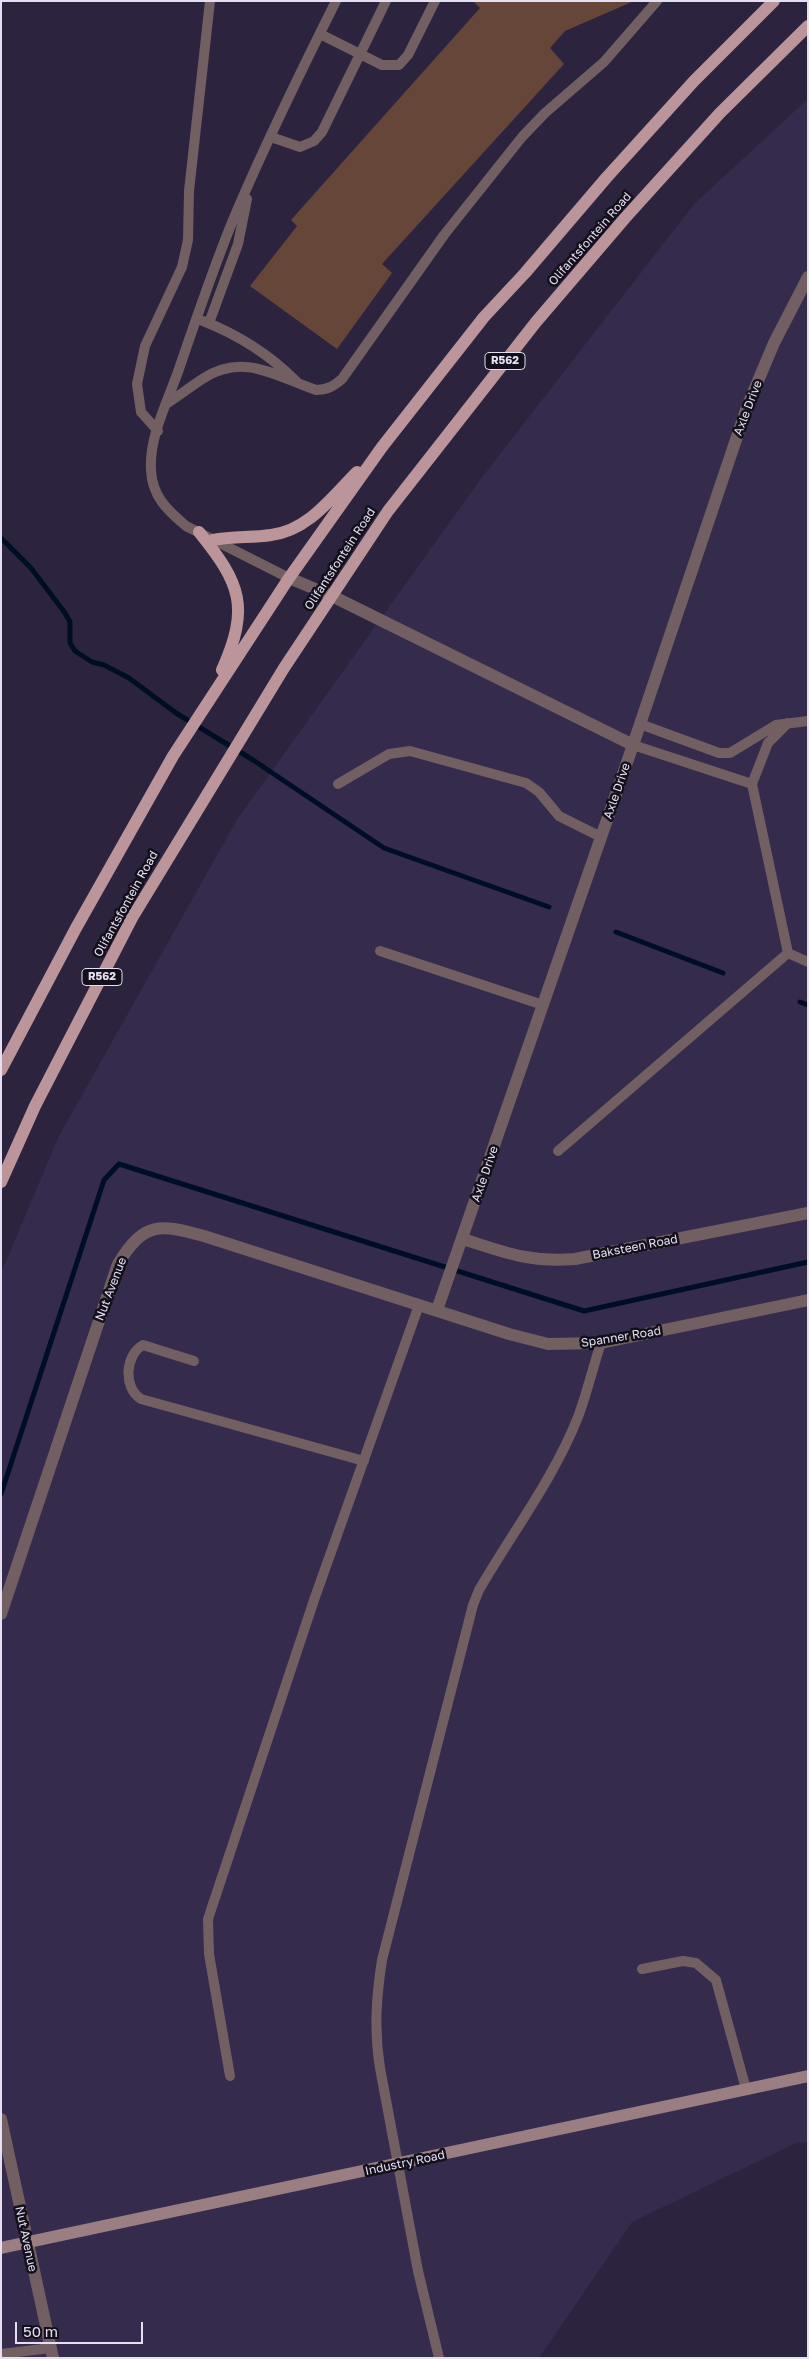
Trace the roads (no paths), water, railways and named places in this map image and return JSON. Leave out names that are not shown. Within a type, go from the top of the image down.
[{"type":"main road","points":[[1,1070],[76,928],[173,756],[289,578],[382,447],[484,317],[601,183],[694,81],[774,1]]},
{"type":"main road","name":"Olifantsfontein Road","points":[[1,1182],[35,1106],[132,918],[245,730],[388,511],[536,322],[720,113],[808,26]]},
{"type":"main road","points":[[213,540],[235,536],[270,536],[297,527],[313,516],[382,447]]},
{"type":"main road","points":[[199,532],[228,573],[239,605],[234,640],[207,702]]},
{"type":"street","name":"Axle Drive","points":[[436,1310],[443,1287],[463,1238],[633,745],[747,407],[774,343],[808,277]]},
{"type":"street","points":[[289,578],[332,596],[633,745]]},
{"type":"street","name":"Baksteen Road","points":[[463,1238],[536,1260],[575,1259],[808,1213]]},
{"type":"street","name":"Nut Avenue","points":[[1,1614],[118,1264],[129,1245],[140,1236],[154,1228],[172,1227],[436,1310]]},
{"type":"street","name":"Spanner Road","points":[[436,1310],[509,1334],[548,1344],[600,1343],[808,1300]]},
{"type":"street","name":"Industry Road","points":[[1,2248],[27,2244],[808,2076]]},
{"type":"street","name":"Nut Avenue","points":[[1,2119],[52,2353]]},
{"type":"lane","points":[[158,431],[141,412],[137,384],[145,346],[182,267],[188,240],[189,192],[210,1]]},
{"type":"lane","points":[[289,578],[186,526],[166,509],[154,488],[151,466],[166,404],[233,219],[336,1]]},
{"type":"lane","points":[[271,137],[300,147],[314,141],[322,132],[386,1]]},
{"type":"lane","points":[[320,34],[382,65],[399,65],[408,55],[435,1]]},
{"type":"lane","points":[[166,404],[205,377],[230,366],[254,367],[316,390],[324,390],[342,379],[444,235],[522,137],[545,112],[604,62],[657,1]]},
{"type":"lane","points":[[209,324],[238,244],[250,186]]},
{"type":"lane","points":[[197,318],[226,330],[260,350],[280,365],[300,384]]},
{"type":"lane","points":[[640,724],[719,753],[730,753],[776,725],[808,721]]},
{"type":"lane","points":[[788,723],[768,744],[752,784],[788,953]]},
{"type":"lane","points":[[633,745],[752,784]]},
{"type":"lane","points":[[338,784],[389,754],[410,752],[526,783],[539,792],[559,816],[601,837]]},
{"type":"lane","points":[[380,951],[543,1005]]},
{"type":"lane","points":[[788,953],[808,962]]},
{"type":"lane","points":[[558,1151],[788,953]]},
{"type":"lane","points":[[230,2076],[209,1954],[208,1919],[314,1600],[419,1305]]},
{"type":"lane","points":[[439,2358],[418,2271],[375,2035],[376,2003],[382,1960],[472,1605],[478,1590],[564,1448],[578,1417],[600,1343]]},
{"type":"lane","points":[[194,1361],[143,1345],[135,1349],[130,1361],[129,1386],[134,1394],[141,1399],[364,1461]]},
{"type":"lane","points":[[642,1969],[683,1961],[696,1963],[716,1980],[746,2089]]},
{"type":"lane","points":[[1,2354],[52,2353]]},
{"type":"waterway","points":[[1,538],[31,568],[65,613],[70,622],[70,643],[75,651],[92,662],[104,665],[129,678],[176,713],[253,760],[384,848],[549,907]]},
{"type":"waterway","points":[[616,932],[723,973]]},
{"type":"waterway","points":[[800,1002],[808,1005]]},
{"type":"waterway","points":[[1,1494],[104,1180],[119,1164],[584,1311],[808,1262]]}]
